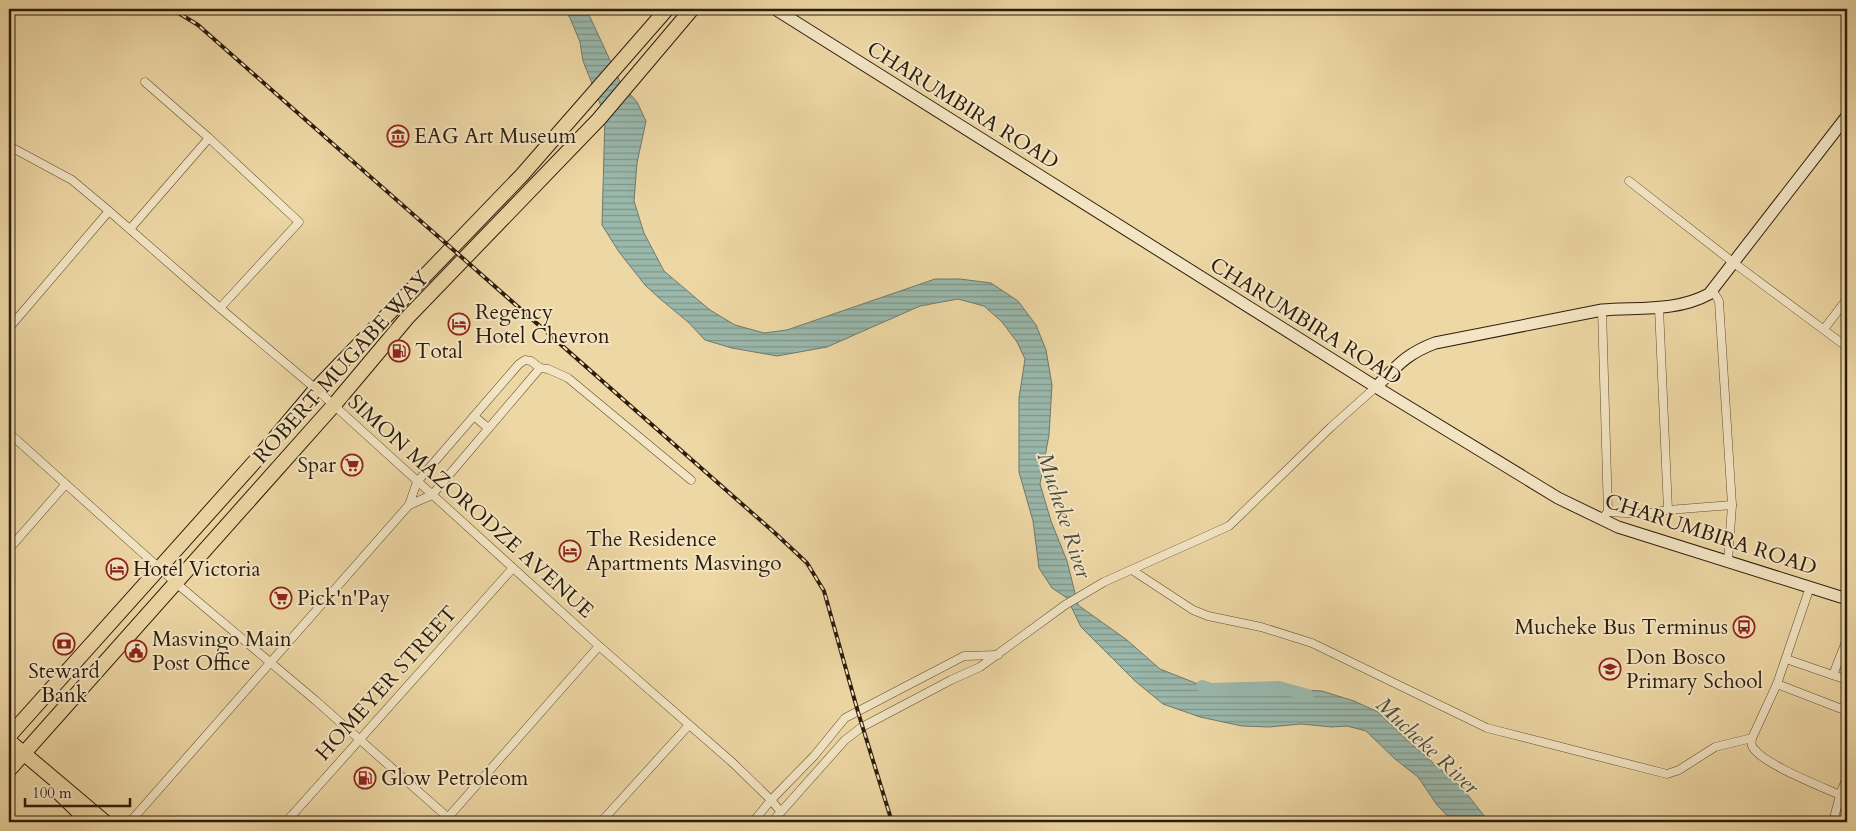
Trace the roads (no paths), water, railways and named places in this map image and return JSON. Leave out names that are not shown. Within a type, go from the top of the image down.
[{"type":"highway","name":"ROBERT MUGABE WAY","points":[[9,736],[258,458],[316,389],[522,175],[667,9]]},
{"type":"highway","name":"ROBERT MUGABE WAY","points":[[9,770],[79,689],[334,405],[407,318],[599,119],[692,9]]},
{"type":"highway","points":[[104,630],[120,645]]},
{"type":"highway","points":[[64,675],[79,689]]},
{"type":"highway","points":[[9,741],[105,822]]},
{"type":"highway","points":[[24,754],[69,804],[89,822]]},
{"type":"street","name":"CHARUMBIRA ROAD","points":[[775,9],[1376,387],[1558,498],[1604,515],[1618,527],[1847,599]]},
{"type":"street","points":[[145,82],[209,138],[299,222],[220,308]]},
{"type":"street","points":[[772,822],[845,740],[862,727],[951,680],[980,667],[1065,605],[1104,582],[1229,526],[1330,426],[1376,387],[1406,357],[1417,350],[1435,343],[1602,310],[1659,308],[1697,301],[1713,291],[1847,116]]},
{"type":"street","points":[[130,229],[209,138]]},
{"type":"street","name":"SIMON MAZORODZE AVENUE","points":[[9,146],[72,180],[316,389],[599,646],[733,763],[781,812]]},
{"type":"street","points":[[1629,181],[1734,263],[1847,347]]},
{"type":"street","points":[[9,328],[109,211]]},
{"type":"street","points":[[1713,291],[1719,301],[1732,505],[1728,561]]},
{"type":"street","points":[[1824,329],[1847,299]]},
{"type":"street","points":[[1659,308],[1668,510]]},
{"type":"street","points":[[1602,310],[1604,515],[1644,514],[1668,510],[1732,505]]},
{"type":"street","points":[[130,822],[409,505],[417,482],[519,364],[525,360],[531,361],[540,368],[548,368],[568,378],[691,480]]},
{"type":"street","points":[[409,505],[432,495],[540,368]]},
{"type":"street","points":[[474,416],[488,428]]},
{"type":"street","points":[[9,433],[176,583],[359,739],[448,821],[599,646]]},
{"type":"street","points":[[9,549],[65,485]]},
{"type":"street","name":"HOMEYER STREET","points":[[286,822],[513,568]]},
{"type":"street","points":[[1132,570],[1193,610],[1208,616],[1261,626],[1312,643],[1467,720],[1487,728],[1667,774],[1680,770],[1715,747],[1752,738]]},
{"type":"street","points":[[1810,587],[1777,684],[1752,738],[1753,748],[1769,762],[1840,795]]},
{"type":"street","points":[[1833,675],[1847,639]]},
{"type":"street","points":[[753,822],[771,800],[814,756],[845,718],[964,656],[998,655]]},
{"type":"street","points":[[1786,659],[1847,680]]},
{"type":"street","points":[[1777,684],[1847,711]]},
{"type":"street","points":[[601,822],[689,725]]},
{"type":"street","points":[[1833,822],[1847,777]]},
{"type":"waterway","name":"Mucheke River","points":[[1202,686],[1211,689],[1279,687],[1308,695]]},
{"type":"railway","points":[[172,9],[198,25],[807,563],[824,591],[858,712],[892,822]]},
{"type":"place","name":"EAG Art Museum","points":[[398,136]]},
{"type":"place","name":"Regency Hotel Chevron","points":[[459,324]]},
{"type":"place","name":"Total","points":[[399,351]]},
{"type":"place","name":"Spar","points":[[352,465]]},
{"type":"place","name":"The Residence Apartments Masvingo","points":[[570,551]]},
{"type":"place","name":"Hotel Victoria","points":[[117,569]]},
{"type":"place","name":"Pick'n'Pay","points":[[281,598]]},
{"type":"place","name":"Mucheke Bus Terminus","points":[[1744,627]]},
{"type":"place","name":"Steward Bank","points":[[64,644]]},
{"type":"place","name":"Masvingo Main Post Office","points":[[136,651]]},
{"type":"place","name":"Don Bosco Primary School","points":[[1610,669]]},
{"type":"place","name":"Glow Petroleom","points":[[365,778]]}]
